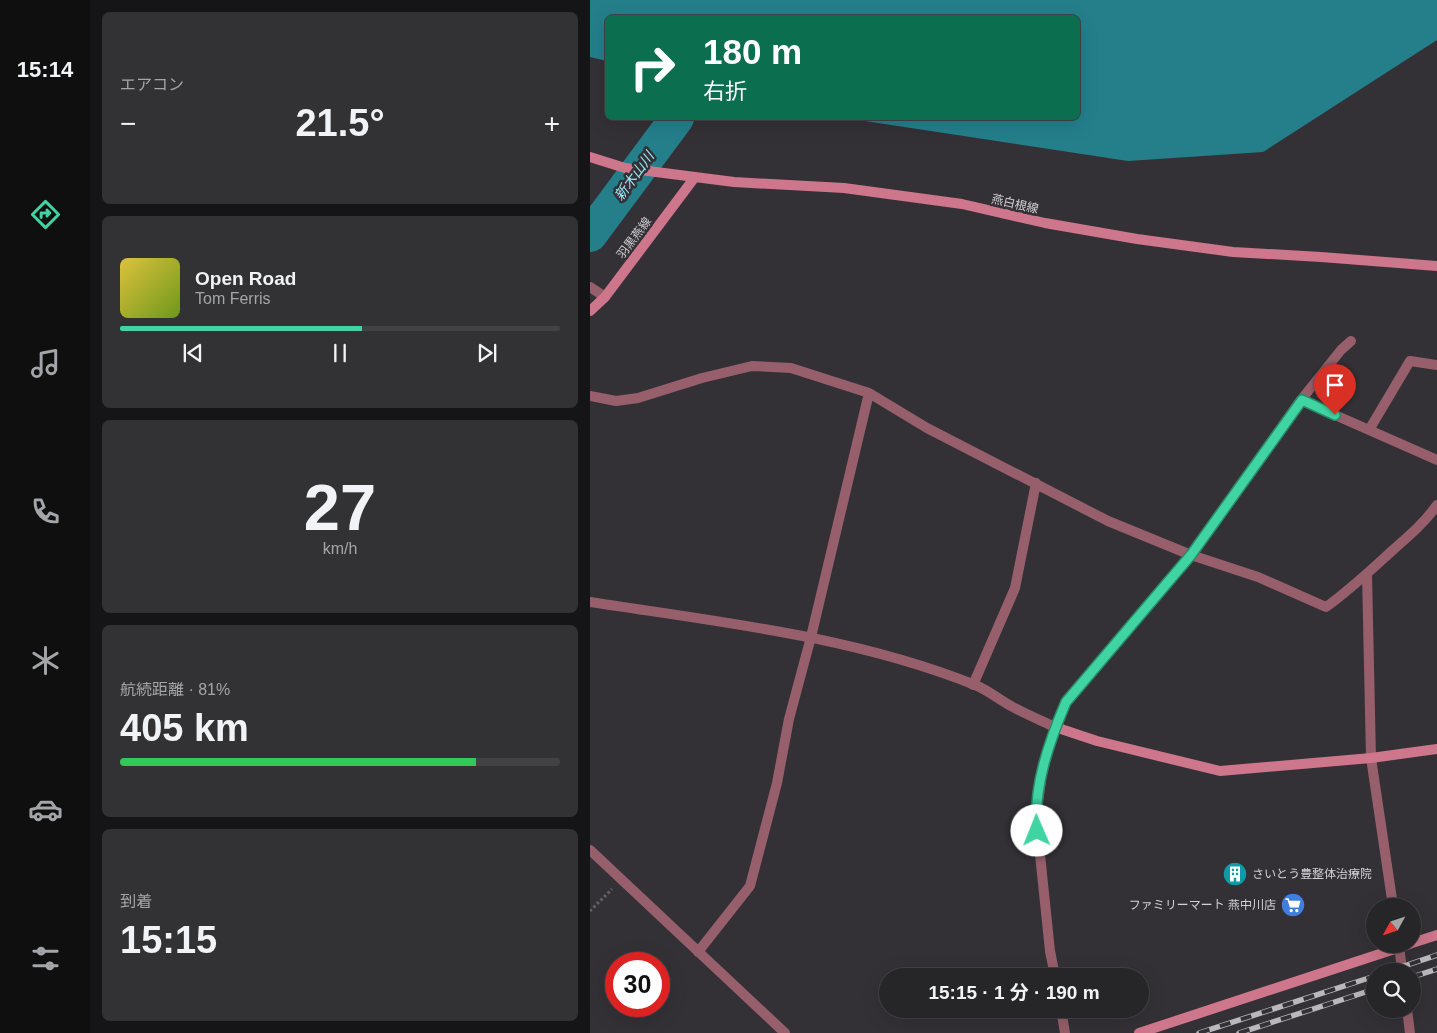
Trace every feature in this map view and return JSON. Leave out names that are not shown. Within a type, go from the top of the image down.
[{"type":"main road","name":"燕白根線","points":[[590,157],[625,168],[734,182],[844,188],[962,204],[1044,223],[1232,252],[1437,266]]},
{"type":"main road","name":"羽黒燕線","points":[[590,310],[605,297],[695,177]]},
{"type":"main road","points":[[1055,727],[1097,741],[1220,771],[1371,758],[1437,749]]},
{"type":"main road","points":[[1421,940],[1437,935]]},
{"type":"main road","points":[[1139,1033],[1378,953]]},
{"type":"street","points":[[590,287],[605,297]]},
{"type":"street","points":[[1053,968],[1036,816],[1043,766],[1055,727],[1066,702],[1191,555],[1302,400],[1341,350],[1351,341]]},
{"type":"street","points":[[1369,430],[1410,361],[1437,366]]},
{"type":"street","points":[[590,396],[616,401],[638,398],[702,378],[752,366],[791,368],[869,393],[927,428],[1108,521],[1191,555],[1258,577],[1326,607],[1368,574],[1411,535],[1427,519],[1437,505]]},
{"type":"street","points":[[698,952],[750,886],[777,783],[789,719],[812,637],[869,393]]},
{"type":"street","points":[[1302,400],[1437,460]]},
{"type":"street","points":[[973,684],[1014,588],[1036,483]]},
{"type":"street","points":[[1368,574],[1371,758],[1392,898]]},
{"type":"street","points":[[590,602],[812,637],[909,663],[973,684],[1010,706],[1055,727]]},
{"type":"street","points":[[590,850],[785,1033]]},
{"type":"street","points":[[1062,1018],[1065,1033]]},
{"type":"street","points":[[1408,1018],[1410,1033]]},
{"type":"path","points":[[590,911],[620,880]]},
{"type":"water","points":[[590,0],[1437,0],[1437,40],[1263,152],[1128,161],[858,120],[1080,120],[1080,15],[605,15],[605,61],[590,57]]},
{"type":"waterway","name":"新木山川","points":[[590,235],[676,120]]},
{"type":"railway","points":[[1413,963],[1437,955]]},
{"type":"railway","points":[[1421,974],[1437,969]]},
{"type":"railway","points":[[1199,1033],[1366,979]]},
{"type":"railway","points":[[1239,1033],[1366,992]]},
{"type":"place","name":"さいとう豊整体治療院","points":[[1235,874]]},
{"type":"place","name":"ファミリーマート 燕中川店","points":[[1293,905]]},
{"type":"route","points":[[1037,831],[1036,816],[1043,766],[1055,727],[1066,702],[1191,555],[1302,400],[1335,415]]}]
